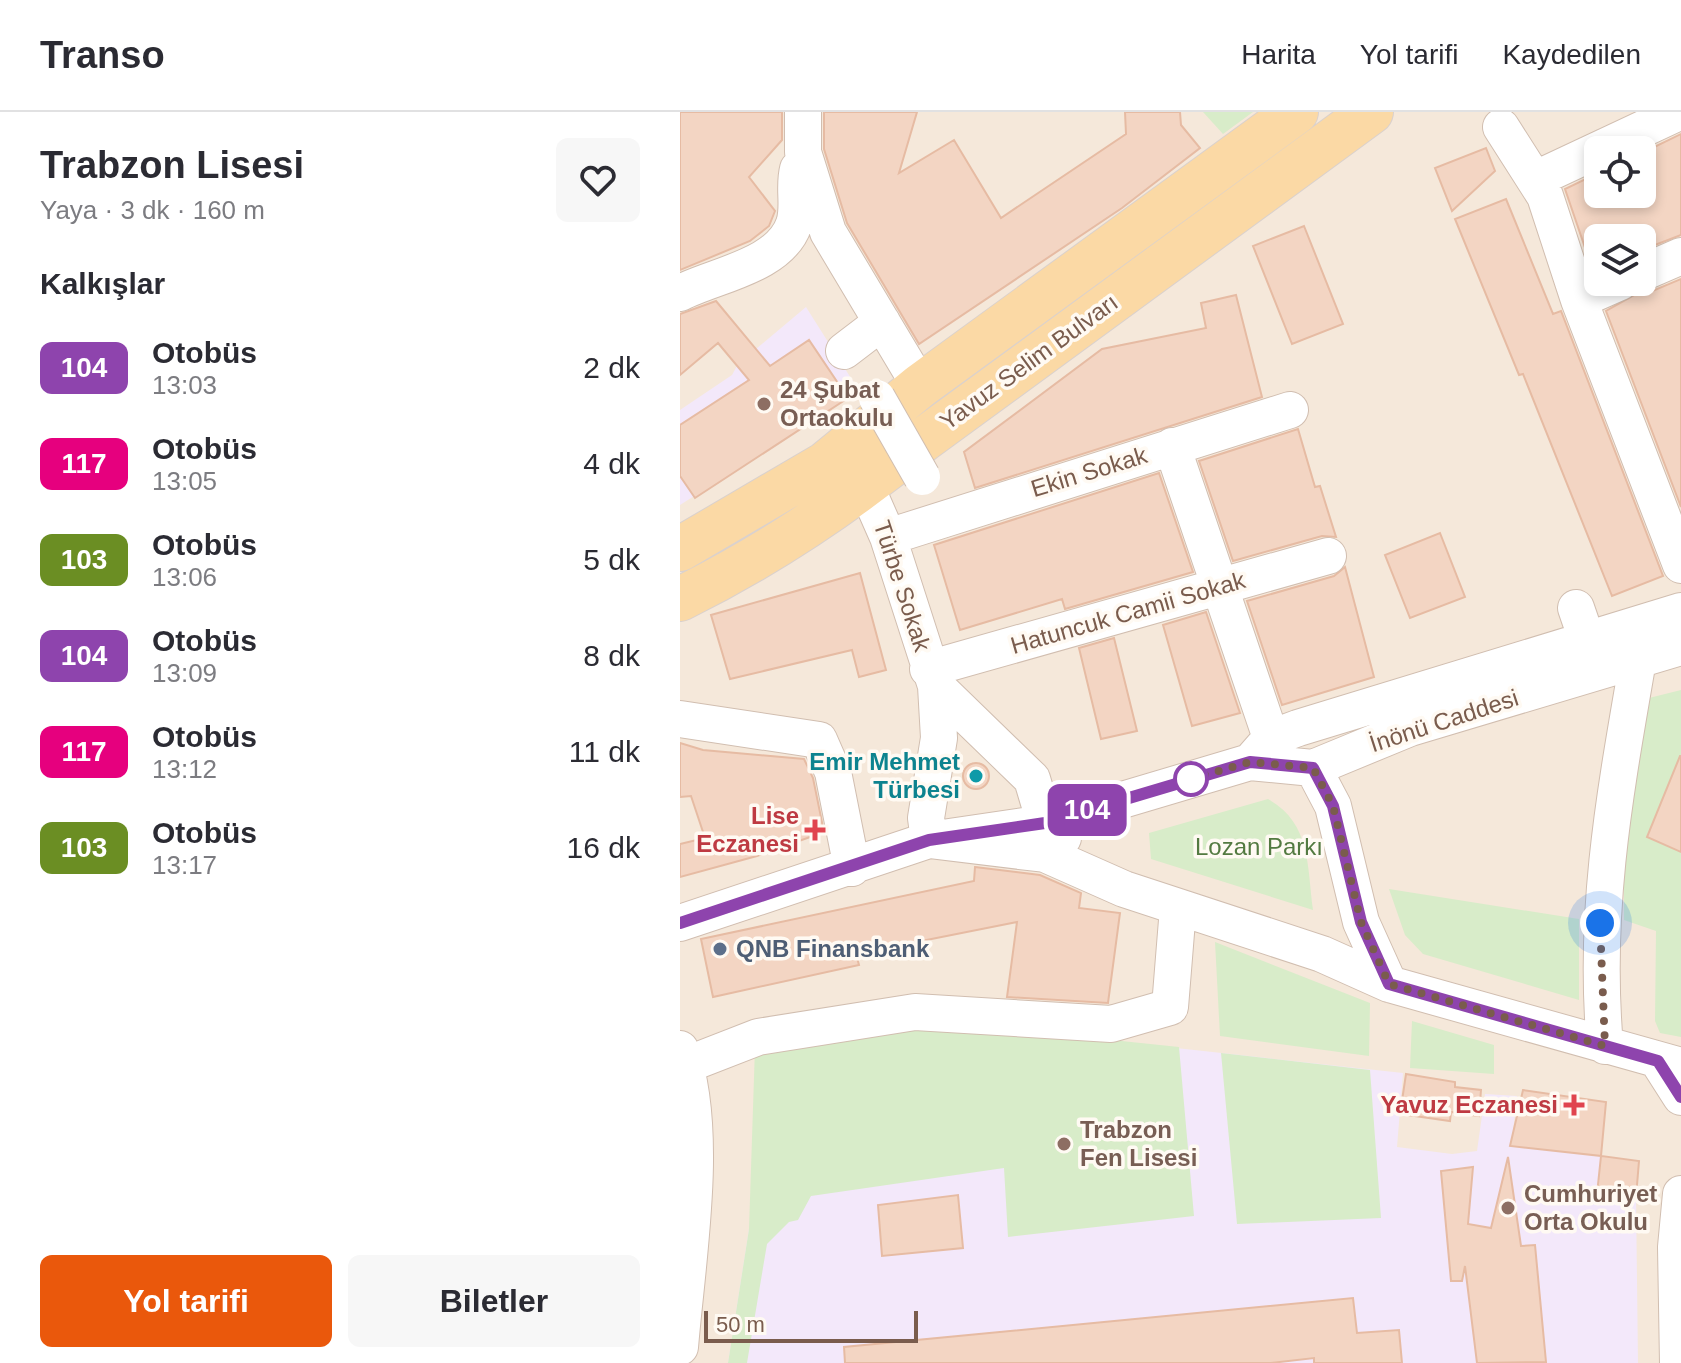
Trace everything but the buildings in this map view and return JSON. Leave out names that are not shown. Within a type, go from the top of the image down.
[{"type":"main road","name":"Yavuz Selim Bulvarı","points":[[680,549],[825,464],[920,386],[1296,112]]},
{"type":"main road","name":"Yavuz Selim Bulvarı","points":[[680,599],[899,477],[1371,112]]},
{"type":"street","points":[[680,293],[709,278],[749,268],[775,248],[792,229],[798,211],[794,182],[803,152],[803,112]]},
{"type":"street","points":[[1536,179],[1679,112]]},
{"type":"street","points":[[1501,127],[1545,196],[1579,300],[1681,565]]},
{"type":"street","points":[[803,152],[828,232],[920,386]]},
{"type":"street","points":[[1656,267],[1681,256]]},
{"type":"street","points":[[1579,300],[1588,296]]},
{"type":"street","points":[[844,351],[882,322]]},
{"type":"street","name":"Türbe Sokak","points":[[877,398],[899,477],[888,537],[932,677],[939,738],[926,818],[929,840]]},
{"type":"street","name":"Ekin Sokak","points":[[888,537],[1290,410]]},
{"type":"street","points":[[1172,446],[1219,588],[1261,750]]},
{"type":"street","name":"Hatuncuk Camii Sokak","points":[[932,677],[1328,556]]},
{"type":"street","name":"İnönü Caddesi","points":[[1261,750],[1313,768],[1631,644],[1681,611]]},
{"type":"street","name":"İnönü Caddesi","points":[[680,923],[929,840],[1045,823],[1261,750],[1581,624],[1631,644],[1681,647]]},
{"type":"street","points":[[1605,1046],[1601,999],[1601,899],[1631,644]]},
{"type":"street","name":"Türbe Sokak","points":[[932,677],[1032,779],[1045,823]]},
{"type":"street","points":[[680,719],[819,740],[833,772],[852,868]]},
{"type":"street","points":[[1313,768],[1333,806],[1361,922],[1389,984]]},
{"type":"street","points":[[1045,823],[1124,889]]},
{"type":"street","points":[[929,840],[1045,854],[1124,889],[1322,954],[1389,984],[1670,1064],[1681,1097]]},
{"type":"street","points":[[680,1347],[694,1133],[683,1057],[758,1037],[915,1012],[1111,1024],[1170,1007],[1178,908]]},
{"type":"street","points":[[1678,1363],[1676,1247],[1681,1194]]},
{"type":"shaded area","points":[[680,112],[1681,112],[1681,1363],[680,1363]]},
{"type":"shaded area","name":"24 Şubat Ortaokulu","points":[[806,307],[854,383],[848,398],[680,505],[680,410],[732,375],[738,364]]},
{"type":"shaded area","name":"Trabzon Fen Lisesi","points":[[921,1020],[1403,1073],[1397,1147],[1452,1154],[1477,1151],[1485,1094],[1517,1096],[1512,1140],[1537,1149],[1601,1156],[1597,1194],[1636,1197],[1638,1363],[728,1363],[749,1229]]},
{"type":"green space","points":[[1203,112],[1253,112],[1223,134]]},
{"type":"green space","points":[[1681,690],[1681,1037],[1660,1033],[1655,1021],[1656,931],[1624,920],[1624,857],[1649,698]]},
{"type":"green space","name":"Lozan Parkı","points":[[1268,799],[1282,809],[1300,833],[1313,910],[1151,859],[1149,833]]},
{"type":"green space","points":[[1389,889],[1579,919],[1579,1000],[1423,954],[1405,935]]},
{"type":"green space","points":[[1215,942],[1370,1003],[1369,1056],[1220,1036]]},
{"type":"green space","points":[[921,1020],[1179,1047],[1194,1216],[1008,1237],[1004,1168],[811,1196],[798,1220],[789,1222],[767,1244],[747,1363],[728,1363],[749,1229],[755,1047]]},
{"type":"green space","points":[[1412,1021],[1494,1045],[1494,1074],[1410,1068]]},
{"type":"green space","points":[[1221,1053],[1370,1070],[1381,1218],[1237,1224]]},
{"type":"bus line","name":"104","points":[[680,923],[929,840],[1045,823],[1250,762],[1313,768],[1333,806],[1344,862],[1361,922],[1389,984],[1658,1061],[1681,1097]]},
{"type":"place","name":"24 Şubat Ortaokulu","points":[[764,404]]},
{"type":"place","name":"Emir Mehmet Türbesi","points":[[976,776]]},
{"type":"place","name":"Lise Eczanesi","points":[[815,830]]},
{"type":"place","name":"QNB Finansbank","points":[[720,949]]},
{"type":"place","name":"Yavuz Eczanesi","points":[[1574,1105]]},
{"type":"place","name":"Trabzon Fen Lisesi","points":[[1064,1144]]},
{"type":"place","name":"Cumhuriyet Orta Okulu","points":[[1508,1208]]},
{"type":"route","points":[[1191,779],[1250,762],[1313,768],[1333,806],[1344,862],[1361,922],[1389,984],[1605,1046],[1600,923]]}]
